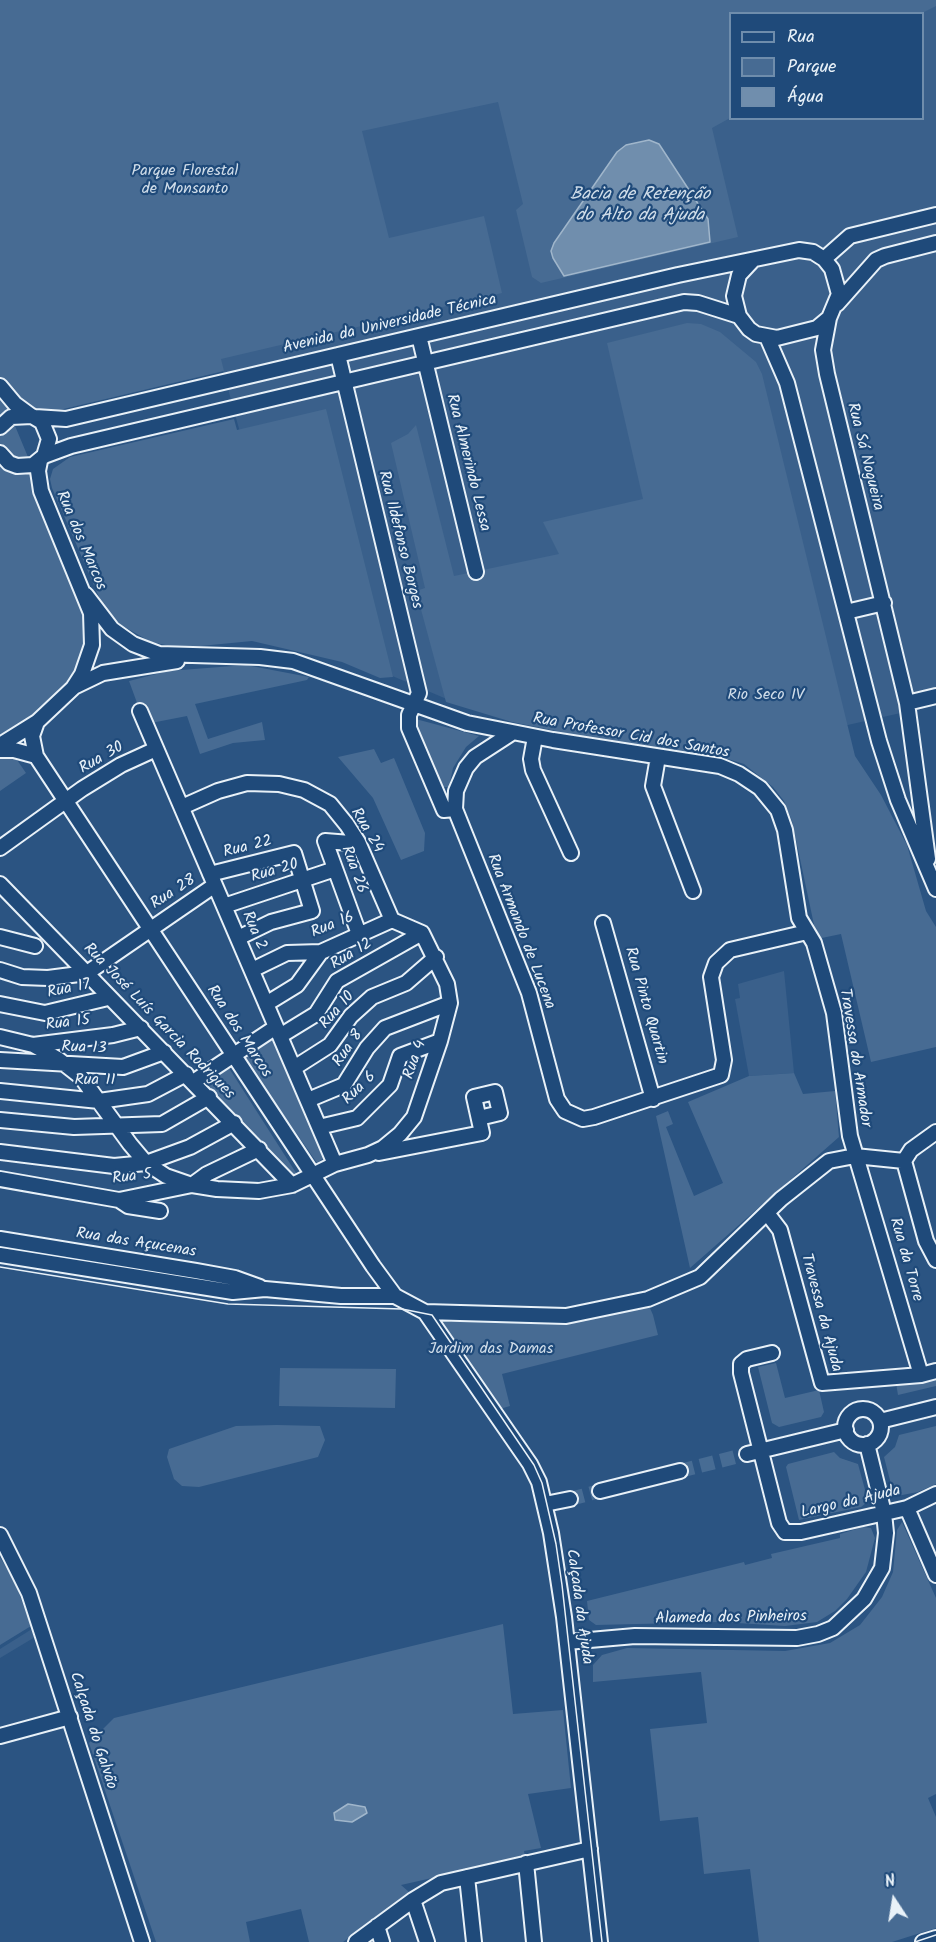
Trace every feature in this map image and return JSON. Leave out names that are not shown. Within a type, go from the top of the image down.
[{"type":"street","points":[[824,259],[850,236],[936,215]]},
{"type":"street","points":[[0,453],[9,463],[25,467],[71,446],[684,302],[698,303],[739,316],[756,334],[777,338],[817,328],[829,318],[837,304],[876,260],[936,243]]},
{"type":"street","points":[[739,316],[734,296],[744,267],[753,260],[799,250],[813,252],[824,259],[837,282],[837,304]]},
{"type":"street","name":"Avenida da Universidade Técnica","points":[[0,427],[11,417],[34,416],[66,419],[678,275],[753,260]]},
{"type":"street","name":"Rua Sá Nogueira","points":[[829,318],[823,350],[826,374],[907,703],[931,875]]},
{"type":"street","name":"Rua Almerindo Lessa","points":[[419,336],[476,572]]},
{"type":"street","name":"Rua Sá Nogueira","points":[[767,337],[787,383],[895,792],[936,889]]},
{"type":"street","name":"Rua Ildefonso Borges","points":[[338,355],[419,693],[413,704]]},
{"type":"street","points":[[0,388],[15,404],[34,416]]},
{"type":"street","points":[[0,388],[3,409],[0,427]]},
{"type":"street","name":"Rua dos Marcos","points":[[0,745],[37,722],[73,688],[82,674],[92,645],[91,613],[86,595],[41,491],[38,471],[48,448],[47,430],[34,416]]},
{"type":"street","name":"Rua Professor Cid dos Santos","points":[[86,595],[112,629],[132,644],[159,654],[200,657],[245,656],[293,661],[467,723],[535,737],[720,766],[750,780],[769,797],[785,830],[798,913],[807,932]]},
{"type":"street","points":[[846,612],[884,603]]},
{"type":"street","name":"Rua Professor Cid dos Santos","points":[[73,688],[103,673],[200,657]]},
{"type":"street","points":[[907,703],[936,696]]},
{"type":"street","points":[[413,704],[408,724],[444,810],[455,809],[456,791],[466,768],[475,757],[512,733]]},
{"type":"street","name":"Rua 2","points":[[140,711],[335,1164]]},
{"type":"street","points":[[0,750],[14,750],[36,756],[32,736],[37,722]]},
{"type":"street","points":[[535,737],[531,759],[533,770],[571,853]]},
{"type":"street","name":"Rua 30","points":[[0,848],[66,800],[121,765],[156,749]]},
{"type":"street","name":"Rua dos Marcos","points":[[36,756],[395,1296],[425,1312]]},
{"type":"street","points":[[658,757],[653,786],[693,891]]},
{"type":"street","name":"Rua 24","points":[[182,807],[218,791],[247,783],[279,784],[304,790],[330,804],[347,825],[358,842],[392,920]]},
{"type":"street","points":[[895,792],[904,800],[920,798]]},
{"type":"street","name":"Rua Armando de Lucena","points":[[455,809],[529,993],[560,1104],[565,1111],[583,1119],[710,1081],[724,1071],[711,977],[720,958],[730,950],[807,932]]},
{"type":"street","name":"Rua 26","points":[[350,843],[325,841],[359,934]]},
{"type":"street","name":"Rua 22","points":[[213,880],[294,853],[303,881]]},
{"type":"street","name":"Rua 20","points":[[224,906],[258,893],[335,870]]},
{"type":"street","name":"Rua 28","points":[[87,973],[151,928],[213,880]]},
{"type":"street","points":[[238,938],[271,922],[312,911],[303,881]]},
{"type":"street","name":"Rua José Luís Garcia Rodrigues","points":[[2,890],[209,1097],[292,1185]]},
{"type":"street","points":[[392,920],[423,933]]},
{"type":"street","name":"Rua 16","points":[[252,970],[287,953],[321,952],[392,920]]},
{"type":"street","name":"Rua Pinto Quartin","points":[[603,923],[653,1099]]},
{"type":"street","name":"Travessa do Armador","points":[[807,932],[814,943],[834,1013],[850,1136],[855,1155]]},
{"type":"street","name":"Rua 4","points":[[192,1185],[259,1191],[292,1185],[335,1164],[368,1155],[400,1134],[414,1117],[440,1041],[450,1003],[447,984],[423,933]]},
{"type":"street","name":"Rua 12","points":[[234,1056],[316,1014],[337,981],[423,933]]},
{"type":"street","points":[[0,937],[35,946]]},
{"type":"street","points":[[266,1004],[297,985],[321,952]]},
{"type":"street","name":"Rua 10","points":[[294,1068],[330,1045],[351,1016],[372,997],[406,983],[436,957]]},
{"type":"street","points":[[0,970],[22,977],[48,978],[87,973]]},
{"type":"street","name":"Rua 17","points":[[0,1004],[45,1013],[108,998]]},
{"type":"street","name":"Rua 8","points":[[308,1100],[344,1086],[367,1048],[385,1028],[450,1003]]},
{"type":"street","name":"Rua 15","points":[[0,1037],[33,1045],[113,1035],[141,1028]]},
{"type":"street","name":"Rua 6","points":[[319,1127],[357,1118],[390,1085],[400,1056],[440,1041]]},
{"type":"street","points":[[33,1045],[81,1077],[116,1127],[146,1163],[166,1176],[192,1185]]},
{"type":"street","name":"Rua 13","points":[[0,1060],[67,1066],[123,1067],[164,1052]]},
{"type":"street","name":"Rua 11","points":[[0,1091],[99,1101],[148,1094],[190,1078],[234,1056]]},
{"type":"street","points":[[0,1120],[74,1127],[162,1124],[209,1097]]},
{"type":"street","points":[[368,1155],[482,1133],[479,1118]]},
{"type":"street","points":[[0,1152],[114,1166],[146,1163],[190,1147],[234,1123]]},
{"type":"street","points":[[936,1132],[911,1150],[904,1161],[926,1241],[936,1260]]},
{"type":"street","name":"Rua 5","points":[[0,1179],[119,1200],[192,1185],[207,1174],[259,1149]]},
{"type":"street","points":[[425,1312],[566,1316],[648,1299],[700,1277],[822,1164],[855,1155],[904,1161]]},
{"type":"street","name":"Rua da Torre","points":[[855,1155],[875,1214],[921,1375]]},
{"type":"street","points":[[119,1200],[128,1206],[160,1211]]},
{"type":"street","name":"Travessa da Ajuda","points":[[767,1213],[780,1230],[822,1383],[921,1375],[936,1371]]},
{"type":"street","name":"Rua das Açucenas","points":[[0,1239],[235,1278],[265,1289]]},
{"type":"street","name":"Rua das Açucenas","points":[[0,1255],[212,1290],[232,1292],[265,1289],[341,1296],[395,1296]]},
{"type":"street","name":"Calçada da Ajuda","points":[[425,1312],[537,1476],[544,1504],[567,1642],[600,1942]]},
{"type":"street","name":"Largo da Ajuda","points":[[772,1353],[747,1359],[741,1364],[741,1373],[754,1453],[779,1523],[785,1532],[801,1532],[907,1508],[936,1494]]},
{"type":"street","points":[[880,1421],[936,1407]]},
{"type":"street","points":[[856,1410],[873,1412],[880,1421],[879,1435],[867,1444],[852,1440],[846,1430],[848,1419],[856,1410]]},
{"type":"street","points":[[754,1453],[846,1430]]},
{"type":"street","name":"Alameda dos Pinheiros","points":[[567,1642],[635,1636],[774,1638],[818,1634],[833,1628],[848,1616],[874,1584],[882,1568],[885,1549],[884,1513],[867,1444]]},
{"type":"street","points":[[600,1491],[680,1471]]},
{"type":"street","points":[[544,1504],[570,1499]]},
{"type":"street","points":[[907,1508],[936,1575]]},
{"type":"street","name":"Calçada do Galvão","points":[[0,1535],[26,1583],[142,1942]]},
{"type":"street","points":[[0,1736],[70,1717]]},
{"type":"street","points":[[356,1942],[413,1900],[441,1883],[590,1849]]},
{"type":"street","points":[[526,1863],[534,1942]]},
{"type":"street","points":[[467,1877],[474,1942]]},
{"type":"street","points":[[413,1900],[427,1942]]},
{"type":"street","points":[[377,1926],[382,1942]]},
{"type":"street","points":[[923,1942],[936,1938]]},
{"type":"shaded area","points":[[936,2],[936,705],[830,729],[449,700],[390,675],[241,436],[219,356],[346,114],[506,78],[698,131],[729,114],[729,120],[924,120],[924,12],[917,12]]},
{"type":"shaded area","points":[[784,971],[794,1073],[749,1076],[735,999],[740,998],[738,984]]},
{"type":"shaded area","points":[[32,1629],[35,1637],[0,1658],[0,1649]]},
{"type":"green space","name":"Parque Florestal de Monsanto","points":[[0,0],[936,0],[936,6],[924,12],[729,12],[729,119],[712,128],[738,237],[541,283],[532,277],[516,210],[523,204],[498,102],[362,131],[389,238],[484,216],[502,293],[221,359],[224,371],[13,421],[90,606],[83,671],[58,704],[4,741],[26,773],[0,791]]},
{"type":"green space","name":"Rio Seco IV","points":[[687,323],[701,324],[720,332],[756,362],[762,374],[855,756],[881,795],[907,845],[926,911],[936,927],[936,1047],[871,1062],[841,934],[817,939],[792,821],[784,801],[773,787],[744,764],[728,759],[591,738],[512,722],[446,702],[416,591],[425,588],[391,443],[408,434],[416,425],[454,576],[559,554],[543,522],[643,499],[607,343]]},
{"type":"green space","points":[[326,409],[393,677],[380,678],[342,662],[252,641],[180,648],[151,642],[121,625],[102,604],[52,488],[50,479],[53,469],[70,457],[234,419],[237,430]]},
{"type":"green space","points":[[246,665],[309,677],[307,680],[195,704],[208,739],[262,722],[265,740],[233,743],[200,754],[187,716],[151,723],[140,711],[129,681],[168,671]]},
{"type":"green space","points":[[412,718],[479,736],[466,747],[453,768],[449,787],[439,787]]},
{"type":"green space","points":[[374,749],[381,763],[394,758],[425,833],[424,851],[401,860],[373,798],[338,757]]},
{"type":"green space","points":[[274,1035],[325,1157],[317,1163],[243,1056]]},
{"type":"green space","points":[[227,1065],[300,1179],[292,1179],[199,1083]]},
{"type":"green space","points":[[794,1073],[803,1094],[835,1091],[839,1137],[690,1268],[656,1116],[668,1111],[673,1124],[666,1127],[694,1196],[723,1183],[688,1102],[749,1076]]},
{"type":"green space","name":"Jardim das Damas","points":[[642,1306],[650,1308],[658,1335],[502,1374],[510,1406],[500,1409],[438,1322],[560,1322]]},
{"type":"green space","points":[[776,1363],[785,1398],[819,1390],[824,1412],[821,1417],[779,1427],[772,1423],[758,1367]]},
{"type":"green space","points":[[280,1368],[396,1369],[395,1408],[279,1406]]},
{"type":"green space","points":[[936,1374],[936,1386],[898,1395],[896,1383]]},
{"type":"green space","points":[[236,1426],[320,1426],[325,1440],[318,1457],[199,1487],[182,1486],[174,1479],[167,1457],[169,1449]]},
{"type":"green space","points":[[936,1426],[936,1484],[918,1492],[897,1496],[893,1492],[884,1457],[895,1447],[899,1435]]},
{"type":"green space","points":[[834,1452],[840,1458],[858,1464],[867,1497],[866,1503],[861,1507],[799,1520],[786,1467],[788,1464]]},
{"type":"green space","points":[[902,1522],[936,1598],[936,1794],[928,1798],[936,1817],[936,1928],[892,1942],[759,1942],[750,1869],[704,1874],[698,1817],[660,1821],[650,1729],[707,1723],[701,1672],[593,1682],[593,1665],[602,1655],[627,1648],[785,1651],[830,1643],[860,1625],[882,1597],[893,1572],[897,1530]]},
{"type":"green space","points":[[863,1527],[871,1528],[875,1538],[866,1572],[847,1599],[835,1611],[817,1622],[785,1626],[721,1622],[596,1625],[589,1620],[587,1601],[744,1562],[745,1565],[772,1558],[771,1554],[840,1538],[840,1534]]},
{"type":"green space","points":[[0,1557],[16,1585],[31,1626],[0,1645]]},
{"type":"green space","points":[[503,1624],[513,1714],[563,1710],[571,1788],[528,1794],[541,1848],[524,1851],[525,1857],[401,1885],[409,1892],[343,1942],[309,1942],[301,1909],[246,1922],[250,1942],[156,1942],[89,1743],[114,1718]]},
{"type":"water","name":"Bacia de Retenção do Alto da Ajuda","points":[[649,140],[659,144],[708,219],[710,242],[564,276],[553,258],[551,251],[554,243],[617,152],[626,145]]},
{"type":"water","points":[[348,1804],[365,1807],[367,1813],[352,1822],[335,1820],[334,1813]]},
{"type":"tunnel","points":[[680,1471],[747,1454]]},
{"type":"tunnel","points":[[570,1499],[600,1491]]},
{"type":"tram line","points":[[0,1267],[228,1304],[402,1309],[432,1315],[534,1465],[542,1483],[556,1544],[562,1585],[602,1942]]},
{"type":"tram line","points":[[915,1942],[936,1935]]}]
